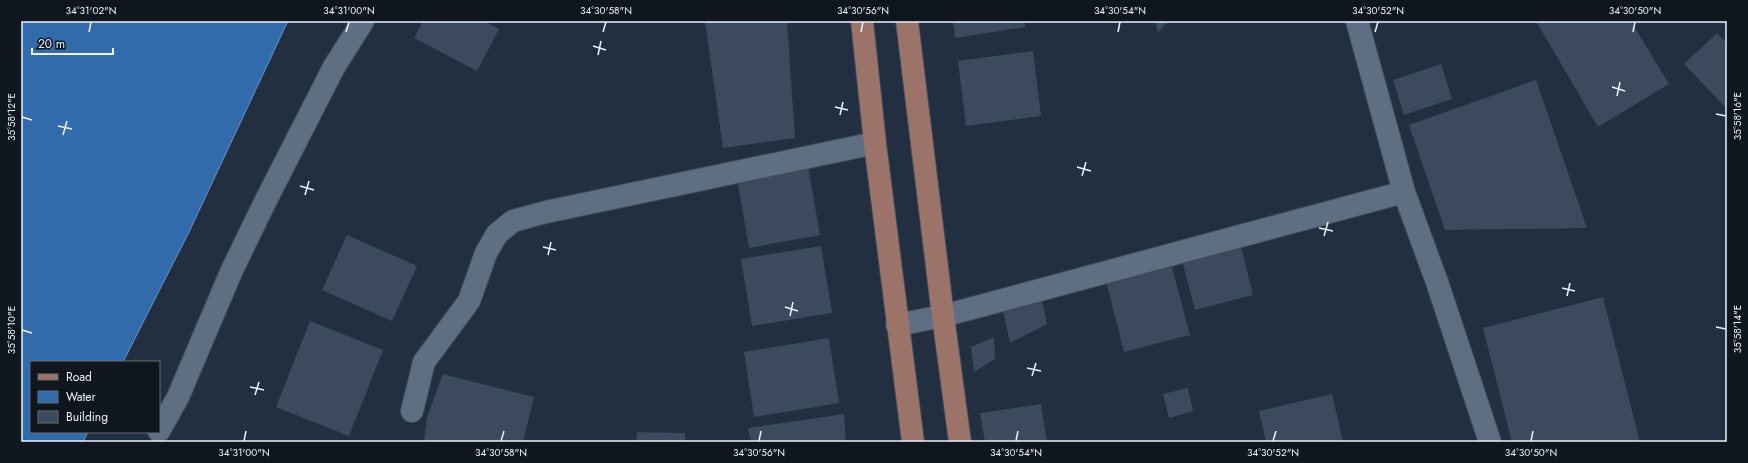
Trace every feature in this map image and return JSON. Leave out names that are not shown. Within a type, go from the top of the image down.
[{"type":"main road","points":[[862,21],[897,325],[913,442]]},
{"type":"main road","points":[[907,21],[960,442]]},
{"type":"street","points":[[160,429],[178,397],[232,270],[265,202],[334,67],[363,21]]},
{"type":"street","points":[[1357,21],[1404,192],[1437,282],[1490,442]]},
{"type":"street","points":[[412,411],[424,362],[469,301],[486,253],[497,234],[513,221],[546,212],[875,143]]},
{"type":"street","points":[[897,325],[943,316],[1404,192]]},
{"type":"street","points":[[153,442],[158,433]]},
{"type":"water","points":[[21,21],[288,21],[189,232],[124,361],[30,361],[30,433],[88,433],[83,442],[21,442]]},
{"type":"building","points":[[423,21],[484,21],[499,29],[477,71],[414,38]]},
{"type":"building","points":[[705,21],[787,21],[795,138],[723,148]]},
{"type":"building","points":[[953,21],[1024,21],[1025,27],[955,38]]},
{"type":"building","points":[[1155,21],[1169,21],[1158,32]]},
{"type":"building","points":[[1536,21],[1631,21],[1669,84],[1598,127]]},
{"type":"building","points":[[1717,33],[1727,43],[1727,109],[1684,64]]},
{"type":"building","points":[[1033,51],[1041,116],[966,126],[958,61]]},
{"type":"building","points":[[1441,64],[1452,99],[1404,115],[1393,80]]},
{"type":"building","points":[[1536,80],[1587,228],[1445,230],[1409,125]]},
{"type":"building","points":[[808,166],[820,235],[749,248],[737,179]]},
{"type":"building","points":[[347,235],[417,266],[392,321],[322,290]]},
{"type":"building","points":[[1240,242],[1253,295],[1195,310],[1181,257]]},
{"type":"building","points":[[821,246],[832,313],[752,326],[741,259]]},
{"type":"building","points":[[1170,260],[1190,335],[1124,352],[1105,277]]},
{"type":"building","points":[[1041,296],[1047,324],[1010,343],[1002,305]]},
{"type":"building","points":[[1603,297],[1640,442],[1512,442],[1483,328]]},
{"type":"building","points":[[310,321],[383,350],[349,436],[276,407]]},
{"type":"building","points":[[994,337],[995,359],[974,372],[971,347]]},
{"type":"building","points":[[829,338],[839,403],[754,417],[744,352]]},
{"type":"building","points":[[443,374],[534,397],[523,442],[424,442],[427,417]]},
{"type":"building","points":[[1188,388],[1193,411],[1169,418],[1163,394]]},
{"type":"building","points":[[1332,394],[1343,442],[1266,442],[1259,411]]},
{"type":"building","points":[[1041,404],[1047,442],[985,442],[980,413]]},
{"type":"building","points":[[844,414],[846,442],[751,442],[748,428]]},
{"type":"building","points":[[637,432],[685,433],[685,442],[636,442]]}]
